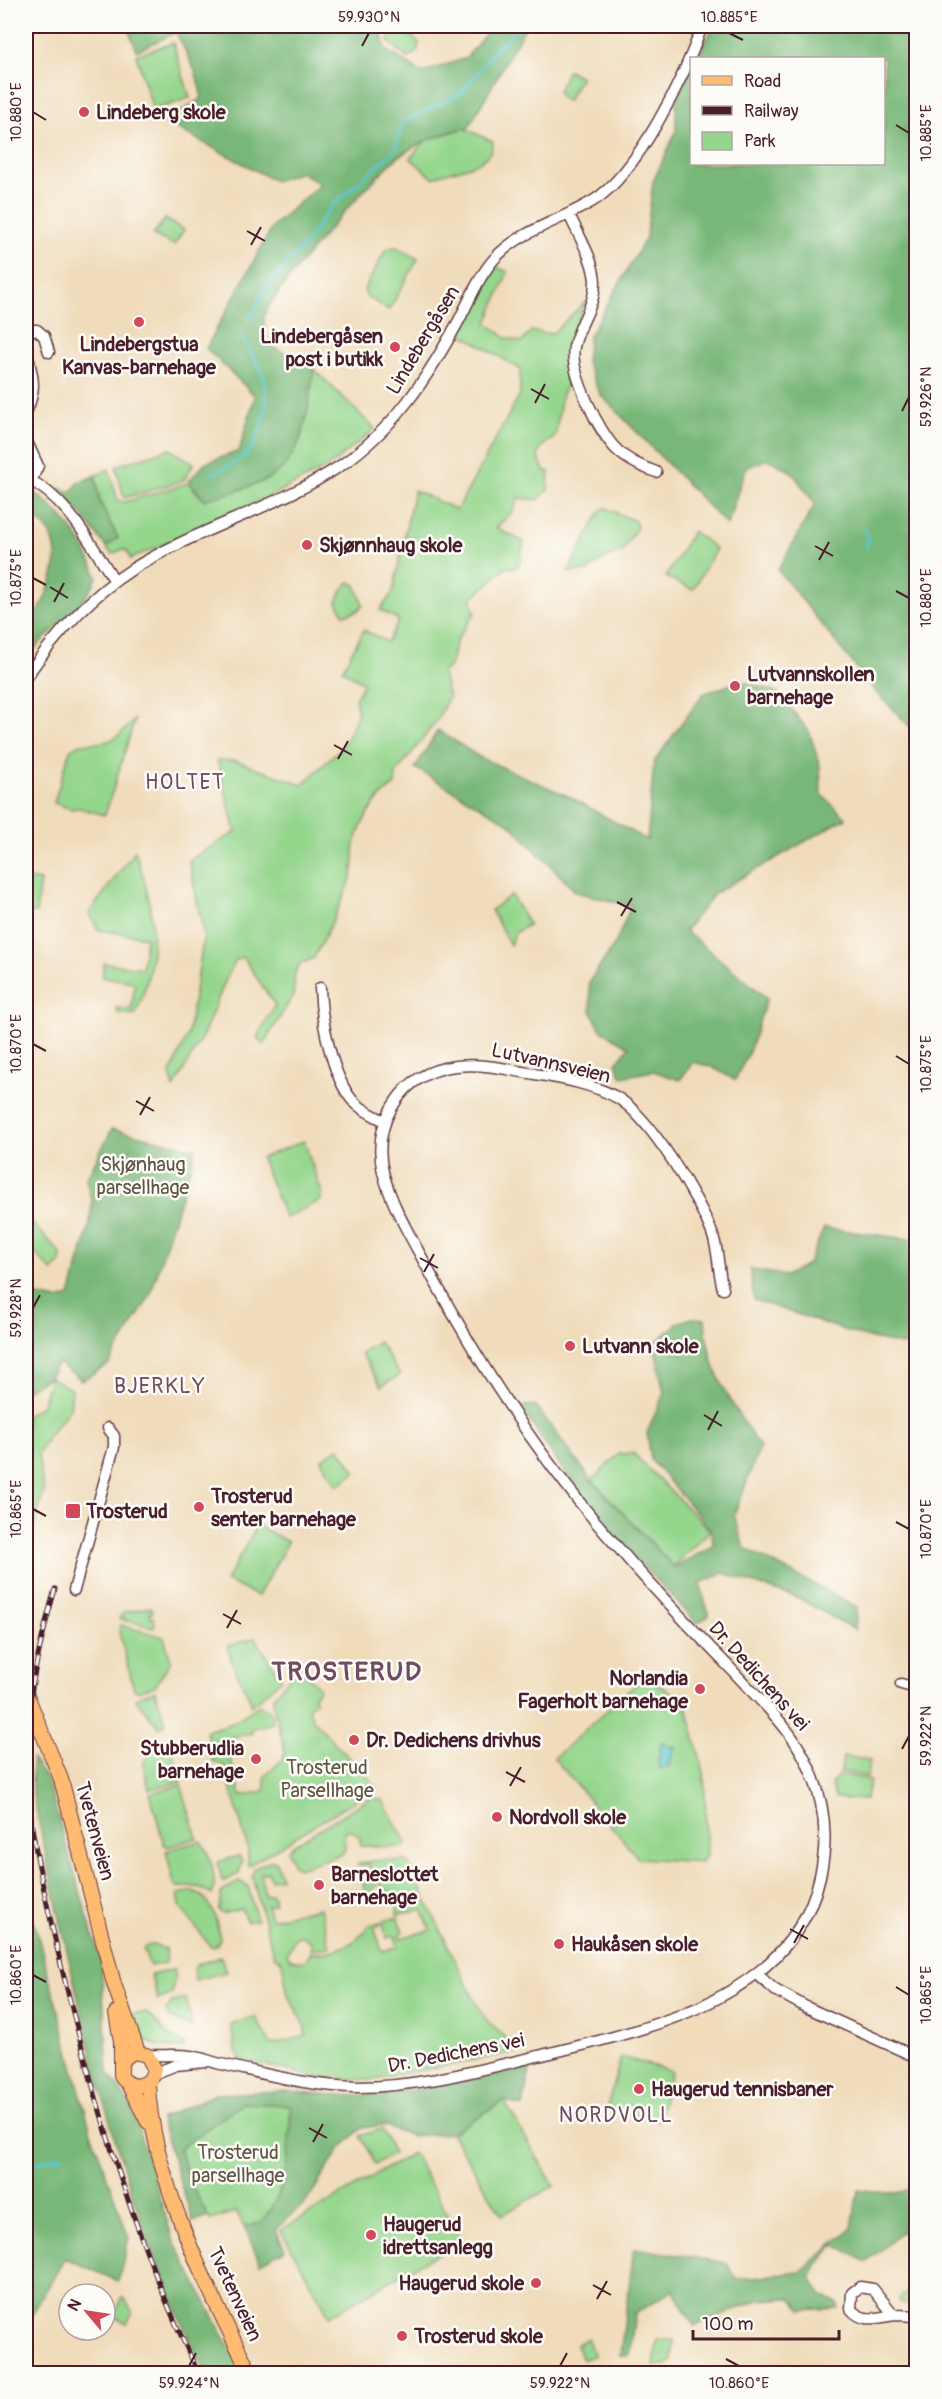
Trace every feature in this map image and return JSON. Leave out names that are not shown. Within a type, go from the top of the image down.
[{"type":"main road","name":"Tvetenveien","points":[[26,1693],[61,1779],[114,1984],[142,2053]]},
{"type":"main road","name":"Tvetenveien","points":[[114,1984],[121,2061]]},
{"type":"main road","points":[[142,2053],[153,2063],[150,2078],[140,2086],[128,2084],[121,2076],[121,2061],[129,2054],[142,2053]]},
{"type":"main road","name":"Tvetenveien","points":[[144,2104],[150,2078]]},
{"type":"main road","name":"Tvetenveien","points":[[128,2084],[144,2104],[155,2142],[194,2251],[251,2373]]},
{"type":"street","name":"Lindebergåsen","points":[[26,677],[75,617],[115,581],[164,551],[317,480],[362,450],[382,432],[417,392],[482,278],[497,257],[527,234],[570,214],[612,187],[637,157],[685,68],[702,26]]},
{"type":"street","points":[[570,214],[589,258],[595,281],[593,300],[574,346],[574,371],[612,444],[642,468],[656,472]]},
{"type":"street","points":[[26,336],[33,329],[41,333],[49,352]]},
{"type":"street","points":[[26,348],[35,381],[34,393],[26,412]]},
{"type":"street","points":[[26,440],[38,466],[28,479],[65,509],[115,581]]},
{"type":"street","points":[[320,988],[322,1028],[347,1092],[358,1106],[385,1121]]},
{"type":"street","name":"Lutvannsveien","points":[[385,1121],[402,1093],[418,1079],[436,1069],[460,1064],[500,1067],[583,1085],[612,1095],[635,1110],[648,1125],[699,1209],[713,1238],[723,1289]]},
{"type":"street","name":"Dr. Dedichens vei","points":[[142,2053],[192,2056],[329,2086],[369,2087],[426,2081],[560,2051],[648,2025],[725,1995],[758,1975],[795,1935],[814,1898],[819,1882],[824,1830],[821,1804],[810,1769],[800,1748],[776,1717],[662,1597],[590,1516],[535,1443],[493,1380],[430,1273],[387,1187],[380,1154],[385,1121]]},
{"type":"street","points":[[74,1590],[114,1447],[114,1436],[108,1428]]},
{"type":"street","points":[[901,1684],[916,1688]]},
{"type":"street","points":[[758,1975],[775,1990],[806,2007],[916,2057]]},
{"type":"street","name":"Dr. Dedichens vei","points":[[150,2078],[176,2065],[208,2061]]},
{"type":"street","points":[[894,2315],[916,2316]]},
{"type":"green space","points":[[127,26],[379,26],[386,50],[422,73],[466,58],[492,26],[526,26],[468,128],[425,142],[401,155],[389,165],[325,234],[270,305],[264,317],[268,344],[314,369],[303,431],[290,459],[279,471],[259,483],[204,500],[189,481],[205,463],[239,451],[255,396],[206,348],[273,226],[320,184],[301,172],[275,181],[165,122],[202,98],[196,73],[176,32],[137,51]]},
{"type":"green space","points":[[714,26],[916,26],[916,733],[875,691],[778,570],[815,504],[792,472],[768,459],[746,467],[727,525],[600,394],[586,362],[589,336],[646,238],[653,182],[676,132],[676,100],[690,71],[690,165],[885,165],[885,57],[698,57]]},
{"type":"green space","points":[[402,28],[419,43],[417,52],[407,58],[388,41],[393,30]]},
{"type":"green space","points":[[173,43],[190,98],[153,110],[136,55]]},
{"type":"green space","points":[[568,70],[581,77],[567,101],[561,98],[558,91]]},
{"type":"green space","points":[[465,128],[493,142],[491,151],[479,162],[433,178],[410,158],[426,140]]},
{"type":"green space","points":[[165,219],[184,230],[174,245],[153,235]]},
{"type":"green space","points":[[396,247],[418,259],[389,310],[367,297],[364,290],[386,249]]},
{"type":"green space","points":[[496,267],[508,272],[487,323],[506,338],[522,342],[531,331],[552,334],[586,301],[568,344],[570,380],[562,394],[555,437],[541,447],[538,456],[544,471],[549,471],[548,490],[538,500],[519,498],[513,511],[496,528],[524,542],[519,564],[515,568],[507,567],[471,599],[475,613],[457,639],[450,666],[442,672],[449,697],[435,723],[396,773],[395,785],[381,797],[365,819],[357,836],[352,874],[338,909],[314,958],[299,965],[295,973],[293,996],[263,1045],[257,1037],[275,1005],[243,957],[236,960],[229,972],[204,1033],[174,1088],[170,1074],[188,1034],[204,936],[189,860],[236,832],[217,760],[237,761],[302,785],[343,746],[358,714],[355,699],[364,683],[342,670],[364,630],[387,642],[399,620],[380,610],[393,592],[414,490],[457,510],[520,394],[520,369],[460,333]]},
{"type":"green space","points":[[314,369],[375,429],[328,467],[251,506],[130,559],[128,552],[123,549],[112,554],[106,547],[118,538],[100,502],[95,476],[109,469],[118,501],[125,502],[188,483],[204,500],[301,439]]},
{"type":"green space","points":[[169,449],[194,463],[184,480],[124,498],[116,466]]},
{"type":"green space","points":[[95,476],[100,502],[118,538],[106,547],[79,511],[58,490],[60,488],[71,492],[79,482]]},
{"type":"green space","points":[[26,486],[60,515],[69,526],[85,549],[97,577],[83,600],[26,660],[24,639],[26,627],[40,607],[48,590],[53,577],[56,552],[48,530],[26,511]]},
{"type":"green space","points":[[606,508],[635,521],[637,527],[622,552],[606,558],[587,571],[568,572],[601,510]]},
{"type":"green space","points":[[693,531],[716,549],[693,590],[666,577]]},
{"type":"green space","points":[[349,582],[356,585],[363,605],[357,611],[344,615],[337,602],[342,590]]},
{"type":"green space","points":[[740,681],[777,692],[809,731],[820,766],[821,794],[846,818],[715,893],[685,931],[767,998],[749,1052],[735,1080],[712,1067],[693,1062],[680,1080],[653,1071],[622,1077],[616,1063],[629,1047],[601,1030],[591,1011],[589,982],[615,944],[631,906],[576,892],[510,824],[415,768],[438,730],[479,757],[570,797],[647,840],[654,762],[703,694]]},
{"type":"green space","points":[[135,719],[105,815],[79,808],[71,809],[54,803],[70,750],[79,745],[112,739],[123,732]]},
{"type":"green space","points":[[135,851],[148,893],[153,933],[149,973],[135,1015],[118,1013],[116,1008],[131,1009],[135,985],[129,981],[102,977],[104,963],[142,968],[146,937],[98,930],[89,913]]},
{"type":"green space","points":[[26,879],[40,881],[36,913],[26,912]]},
{"type":"green space","points":[[511,895],[529,924],[515,933],[510,945],[491,910]]},
{"type":"green space","name":"Skjønhaug parsellhage","points":[[112,1129],[196,1149],[150,1296],[108,1365],[82,1380],[58,1363],[48,1378],[26,1390],[26,1294],[58,1300],[70,1296],[90,1223],[92,1202],[86,1179]]},
{"type":"green space","points":[[304,1141],[323,1196],[320,1201],[285,1218],[261,1158]]},
{"type":"green space","points":[[30,1221],[61,1254],[60,1264],[52,1271],[26,1244],[26,1226]]},
{"type":"green space","points":[[824,1228],[916,1240],[916,1348],[865,1337],[754,1300],[750,1269],[786,1276],[808,1264]]},
{"type":"green space","points":[[692,1318],[705,1319],[710,1355],[716,1371],[731,1401],[760,1447],[734,1515],[744,1548],[857,1607],[855,1630],[800,1599],[723,1573],[700,1583],[709,1616],[697,1623],[592,1512],[520,1407],[535,1405],[592,1481],[674,1567],[713,1546],[712,1531],[651,1460],[647,1433],[664,1393],[654,1344],[678,1323]]},
{"type":"green space","points":[[379,1342],[400,1375],[381,1386],[361,1353]]},
{"type":"green space","points":[[50,1377],[72,1390],[70,1409],[49,1435],[38,1455],[44,1491],[26,1556],[26,1415],[42,1406]]},
{"type":"green space","points":[[339,1448],[356,1472],[337,1486],[321,1460]]},
{"type":"green space","points":[[633,1453],[710,1531],[673,1566],[592,1480],[619,1454]]},
{"type":"green space","points":[[257,1525],[288,1542],[258,1596],[226,1581]]},
{"type":"green space","points":[[150,1607],[153,1612],[150,1613],[151,1618],[154,1618],[153,1627],[119,1619],[124,1612]]},
{"type":"green space","points":[[120,1625],[164,1637],[171,1661],[155,1686],[137,1691],[134,1689],[119,1632]]},
{"type":"green space","points":[[255,1638],[282,1679],[252,1705],[232,1662],[228,1646]]},
{"type":"green space","name":"Trosterud Parsellhage","points":[[298,1667],[320,1688],[313,1697],[316,1701],[308,1708],[314,1721],[377,1787],[248,1866],[248,1848],[226,1772],[224,1766],[213,1761],[206,1731],[232,1723],[259,1705],[271,1711],[273,1723],[251,1729],[252,1733],[232,1737],[232,1740],[226,1743],[241,1796],[265,1791],[265,1776],[282,1760],[285,1751],[273,1703],[274,1696]]},
{"type":"green space","points":[[644,1677],[685,1700],[704,1773],[707,1854],[701,1862],[638,1858],[554,1758]]},
{"type":"green space","points":[[155,1691],[166,1723],[160,1728],[136,1700],[139,1696]]},
{"type":"green space","points":[[164,1740],[172,1750],[181,1782],[149,1789],[143,1765],[147,1755],[144,1745]]},
{"type":"green space","points":[[843,1757],[870,1760],[867,1777],[841,1771]]},
{"type":"green space","points":[[32,1759],[47,1780],[101,1962],[108,2072],[131,2106],[172,2237],[243,2373],[206,2373],[174,2305],[146,2234],[101,2088],[64,1939],[32,1791]]},
{"type":"green space","points":[[840,1774],[870,1780],[865,1800],[835,1798],[831,1784]]},
{"type":"green space","points":[[181,1785],[197,1838],[168,1847],[164,1844],[150,1793]]},
{"type":"green space","points":[[373,1796],[378,1800],[382,1799],[407,1844],[405,1847],[361,1846],[359,1837],[350,1830],[344,1831],[345,1849],[342,1854],[299,1868],[293,1865],[288,1851],[293,1845]]},
{"type":"green space","points":[[200,1841],[212,1866],[214,1889],[212,1895],[199,1887],[175,1887],[166,1851]]},
{"type":"green space","points":[[239,1856],[242,1861],[239,1874],[222,1882],[218,1862]]},
{"type":"green space","points":[[272,1860],[276,1861],[281,1878],[271,1880],[268,1872],[260,1874],[265,1895],[272,1894],[275,1904],[267,1906],[271,1919],[320,1908],[330,1947],[311,1950],[312,1942],[301,1935],[295,1938],[287,1954],[291,1959],[304,1962],[310,1953],[336,1950],[359,1938],[369,1925],[380,1922],[380,1925],[374,1927],[382,1951],[398,1947],[395,1936],[387,1938],[382,1921],[399,1917],[403,1932],[399,1934],[400,1938],[431,1930],[422,1910],[397,1914],[398,1902],[386,1902],[391,1894],[379,1883],[366,1898],[363,1884],[372,1881],[368,1864],[358,1866],[358,1863],[382,1860],[407,1861],[475,2001],[488,2022],[517,2049],[517,2052],[370,2080],[315,2077],[240,2059],[235,2049],[231,2025],[255,2017],[271,2045],[306,2036],[304,2023],[288,1996],[282,1962],[274,1956],[252,1877],[254,1868]]},
{"type":"green space","points":[[239,1881],[248,1886],[257,1920],[247,1922],[241,1909],[222,1914],[219,1910],[221,1893]]},
{"type":"green space","points":[[194,1891],[206,1900],[213,1911],[220,1939],[215,1947],[210,1946],[180,1906],[178,1894]]},
{"type":"green space","points":[[26,1892],[91,2132],[129,2238],[118,2281],[65,2258],[26,2325]]},
{"type":"green space","points":[[153,1944],[165,1949],[167,1959],[165,1963],[150,1966],[143,1948]]},
{"type":"green space","points":[[221,1957],[226,1972],[195,1980],[193,1969],[196,1965]]},
{"type":"green space","points":[[175,1969],[172,1994],[158,2000],[151,1975]]},
{"type":"green space","points":[[186,1999],[193,2028],[170,2018],[166,2011],[172,2002]]},
{"type":"green space","points":[[146,2012],[168,2035],[184,2043],[184,2048],[157,2045],[145,2039],[132,2014]]},
{"type":"green space","name":"Haugerud tennisbaner","points":[[621,2057],[671,2071],[658,2121],[607,2107]]},
{"type":"green space","points":[[530,2069],[523,2106],[503,2101],[451,2133],[411,2136],[384,2125],[362,2128],[340,2149],[307,2201],[276,2229],[285,2250],[260,2263],[244,2226],[261,2223],[278,2196],[286,2167],[291,2105],[243,2103],[179,2149],[190,2182],[208,2216],[193,2222],[160,2119],[215,2094],[286,2091],[350,2096],[392,2093]]},
{"type":"green space","points":[[504,2101],[554,2186],[502,2215],[451,2133]]},
{"type":"green space","name":"Trosterud parsellhage","points":[[243,2103],[291,2105],[286,2167],[278,2195],[261,2223],[244,2226],[236,2212],[210,2220],[193,2189],[179,2149]]},
{"type":"green space","points":[[382,2129],[394,2154],[375,2164],[360,2136]]},
{"type":"green space","name":"Haugerud idrettsanlegg","points":[[413,2153],[462,2240],[329,2316],[281,2230]]},
{"type":"green space","points":[[916,2187],[916,2223],[910,2225],[867,2262],[834,2245],[817,2265],[811,2279],[822,2296],[838,2303],[838,2308],[802,2310],[791,2298],[759,2300],[694,2326],[673,2290],[635,2314],[629,2356],[620,2356],[634,2248],[727,2263],[736,2280],[800,2272],[852,2228],[858,2189],[895,2193]]},
{"type":"green space","points":[[916,2284],[916,2306],[900,2303],[899,2298]]},
{"type":"green space","points":[[123,2297],[133,2312],[127,2323],[117,2319],[117,2309]]},
{"type":"green space","points":[[587,2338],[594,2355],[583,2360],[576,2345]]},
{"type":"green space","points":[[657,2340],[674,2340],[672,2360],[665,2366],[654,2366]]},
{"type":"water","points":[[662,1742],[666,1743],[666,1747],[675,1746],[668,1767],[659,1768],[658,1760]]},
{"type":"waterway","points":[[249,320],[269,283],[305,244],[331,207],[395,150],[402,122],[459,95],[496,49],[519,26]]},
{"type":"waterway","points":[[212,474],[236,462],[248,452],[258,435],[264,416],[263,377],[242,336]]},
{"type":"waterway","points":[[865,530],[868,537],[867,548]]},
{"type":"waterway","points":[[26,2170],[27,2165],[62,2156]]},
{"type":"railway","points":[[55,1589],[34,1675],[26,1742],[27,1789],[39,1865],[74,2017],[119,2173],[156,2275],[199,2374]]},
{"type":"place","name":"Lindeberg skole","points":[[84,112]]},
{"type":"place","name":"Lindebergstua Kanvas-barnehage","points":[[139,322]]},
{"type":"place","name":"Lindebergåsen post i butikk","points":[[395,347]]},
{"type":"place","name":"Skjønnhaug skole","points":[[307,545]]},
{"type":"place","name":"Lutvannskollen barnehage","points":[[735,686]]},
{"type":"place","name":"Lutvann skole","points":[[570,1346]]},
{"type":"place","name":"Trosterud senter barnehage","points":[[199,1507]]},
{"type":"place","name":"Trosterud","points":[[73,1511]]},
{"type":"place","name":"Norlandia Fagerholt barnehage","points":[[700,1689]]},
{"type":"place","name":"Dr. Dedichens drivhus","points":[[354,1740]]},
{"type":"place","name":"Stubberudlia barnehage","points":[[256,1759]]},
{"type":"place","name":"Nordvoll skole","points":[[497,1817]]},
{"type":"place","name":"Barneslottet barnehage","points":[[319,1885]]},
{"type":"place","name":"Haukåsen skole","points":[[559,1944]]},
{"type":"place","name":"Haugerud tennisbaner","points":[[639,2089]]},
{"type":"place","name":"Haugerud idrettsanlegg","points":[[371,2235]]},
{"type":"place","name":"Haugerud skole","points":[[536,2283]]},
{"type":"place","name":"Trosterud skole","points":[[402,2336]]},
{"type":"district","name":"HOLTET","points":[[185,782]]},
{"type":"district","name":"BJERKLY","points":[[160,1386]]},
{"type":"district","name":"TROSTERUD","points":[[347,1672]]},
{"type":"district","name":"NORDVOLL","points":[[616,2115]]}]
